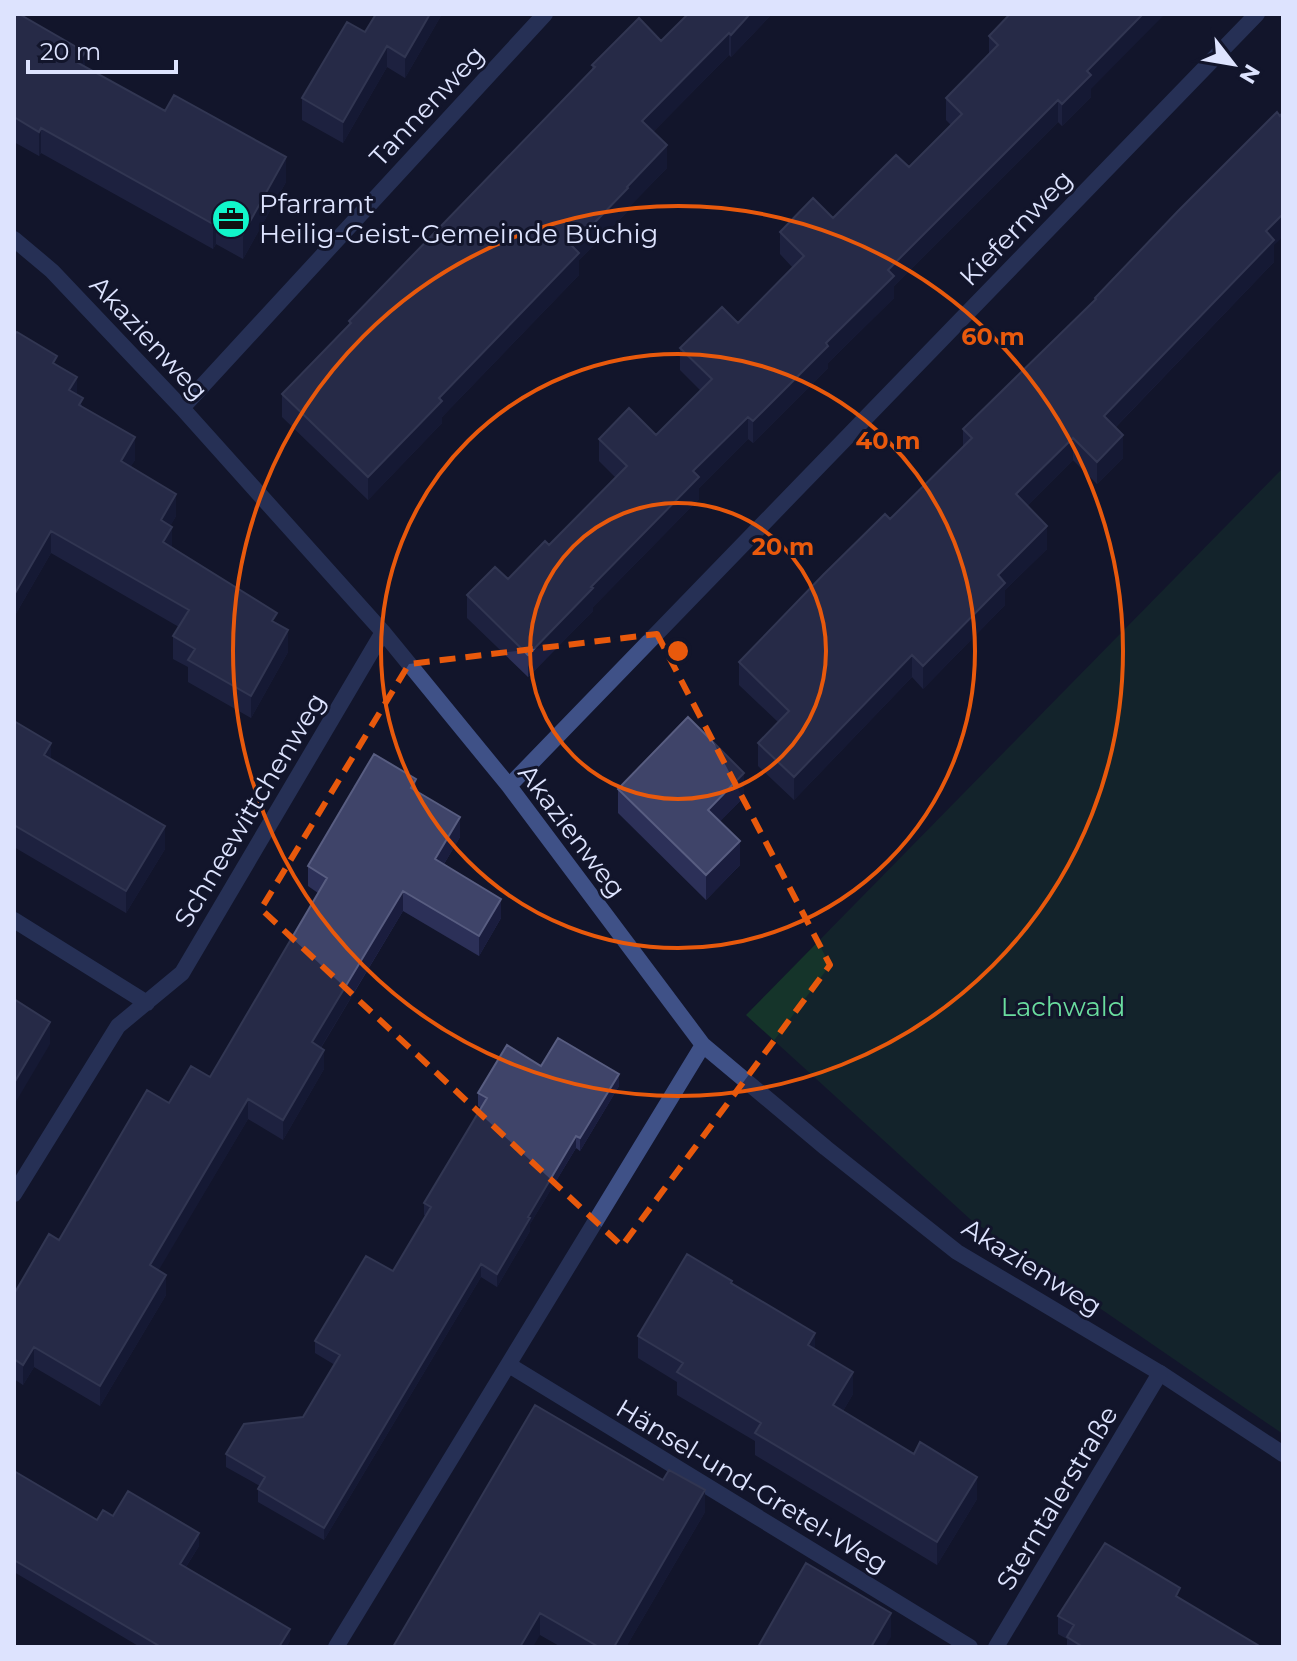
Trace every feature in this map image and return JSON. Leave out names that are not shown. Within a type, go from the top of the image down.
[{"type":"street","name":"Tannenweg","points":[[182,408],[545,14]]},
{"type":"street","name":"Kiefernweg","points":[[509,786],[1257,14]]},
{"type":"street","name":"Akazienweg","points":[[14,239],[52,271],[182,408],[383,632],[509,786],[703,1045],[957,1252],[1160,1373],[1283,1454]]},
{"type":"street","name":"Schneewittchenweg","points":[[14,1194],[118,1026],[182,973],[383,632]]},
{"type":"street","points":[[14,920],[147,1003]]},
{"type":"street","points":[[336,1647],[703,1045]]},
{"type":"street","name":"Hänsel-und-Gretel-Weg","points":[[509,1365],[970,1647]]},
{"type":"street","name":"Sterntalerstraße","points":[[996,1647],[1160,1373]]},
{"type":"highlighted area","points":[[657,634],[830,965],[622,1246],[261,909],[409,664]]},
{"type":"green space","name":"Lachwald","points":[[1283,468],[1283,1434],[970,1219],[746,1015]]},
{"type":"building","points":[[14,14],[85,52],[78,63],[165,111],[174,95],[286,157],[243,234],[216,219],[213,224],[41,128],[39,132],[14,117]]},
{"type":"building","points":[[376,14],[430,14],[405,57],[387,46],[343,122],[302,98],[347,22],[365,32]]},
{"type":"building","points":[[688,14],[750,14],[642,121],[667,145],[572,246],[579,253],[439,398],[442,401],[368,477],[282,394],[639,18],[661,41]]},
{"type":"building","points":[[1010,14],[1143,14],[1087,71],[1091,75],[1062,104],[1058,100],[888,270],[894,276],[826,343],[828,346],[753,421],[748,417],[693,471],[699,477],[528,655],[467,595],[495,567],[508,579],[545,541],[549,545],[627,466],[599,439],[629,408],[656,435],[712,379],[680,348],[722,307],[738,323],[804,256],[780,232],[813,198],[833,218],[896,155],[909,167],[962,114],[946,98],[998,45],[989,36]]},
{"type":"building","points":[[1277,112],[1280,116],[1283,112],[1283,214],[1266,231],[1274,240],[1104,416],[1123,435],[1097,462],[1073,438],[1016,494],[1047,526],[998,575],[1005,583],[923,666],[912,655],[794,777],[758,743],[789,711],[739,662],[885,514],[890,519],[972,438],[963,429],[1096,299]]},
{"type":"building","points":[[17,332],[57,356],[53,363],[77,377],[69,390],[83,398],[79,405],[135,437],[121,461],[176,494],[161,520],[172,527],[163,542],[277,613],[272,621],[288,630],[251,696],[188,660],[195,649],[173,636],[189,610],[51,531],[14,595],[14,334]]},
{"type":"building","points":[[688,717],[744,773],[708,810],[740,841],[706,875],[618,789]]},
{"type":"building","points":[[14,721],[51,743],[44,755],[165,826],[126,891],[14,825]]},
{"type":"building","points":[[374,754],[416,779],[411,788],[460,817],[435,859],[501,899],[479,936],[403,891],[312,1042],[324,1050],[283,1120],[248,1099],[150,1265],[166,1275],[100,1386],[34,1347],[23,1365],[14,1359],[14,1294],[49,1234],[59,1240],[147,1090],[169,1103],[191,1066],[210,1077],[327,878],[308,866]]},
{"type":"building","points":[[14,999],[50,1022],[14,1083]]},
{"type":"building","points":[[558,1038],[619,1074],[580,1138],[576,1136],[497,1274],[481,1264],[324,1528],[258,1489],[265,1477],[226,1454],[244,1424],[303,1417],[340,1355],[315,1341],[366,1256],[393,1271],[431,1207],[424,1203],[487,1098],[478,1093],[507,1045],[541,1066]]},
{"type":"building","points":[[687,1254],[815,1333],[808,1345],[853,1372],[833,1405],[914,1454],[920,1442],[977,1477],[937,1542],[755,1433],[761,1423],[677,1372],[683,1363],[638,1336]]},
{"type":"building","points":[[535,1405],[663,1480],[669,1470],[705,1490],[614,1647],[599,1647],[540,1613],[520,1647],[393,1647]]},
{"type":"building","points":[[14,1471],[97,1520],[103,1510],[113,1516],[128,1491],[199,1533],[180,1564],[290,1629],[279,1647],[161,1647],[14,1560]]},
{"type":"building","points":[[1105,1543],[1180,1588],[1176,1596],[1261,1647],[1083,1647],[1067,1637],[1074,1625],[1058,1616]]},
{"type":"building","points":[[806,1563],[891,1613],[871,1647],[758,1647]]},
{"type":"place","name":"Pfarramt Heilig-Geist-Gemeinde Büchig","points":[[231,219]]}]
